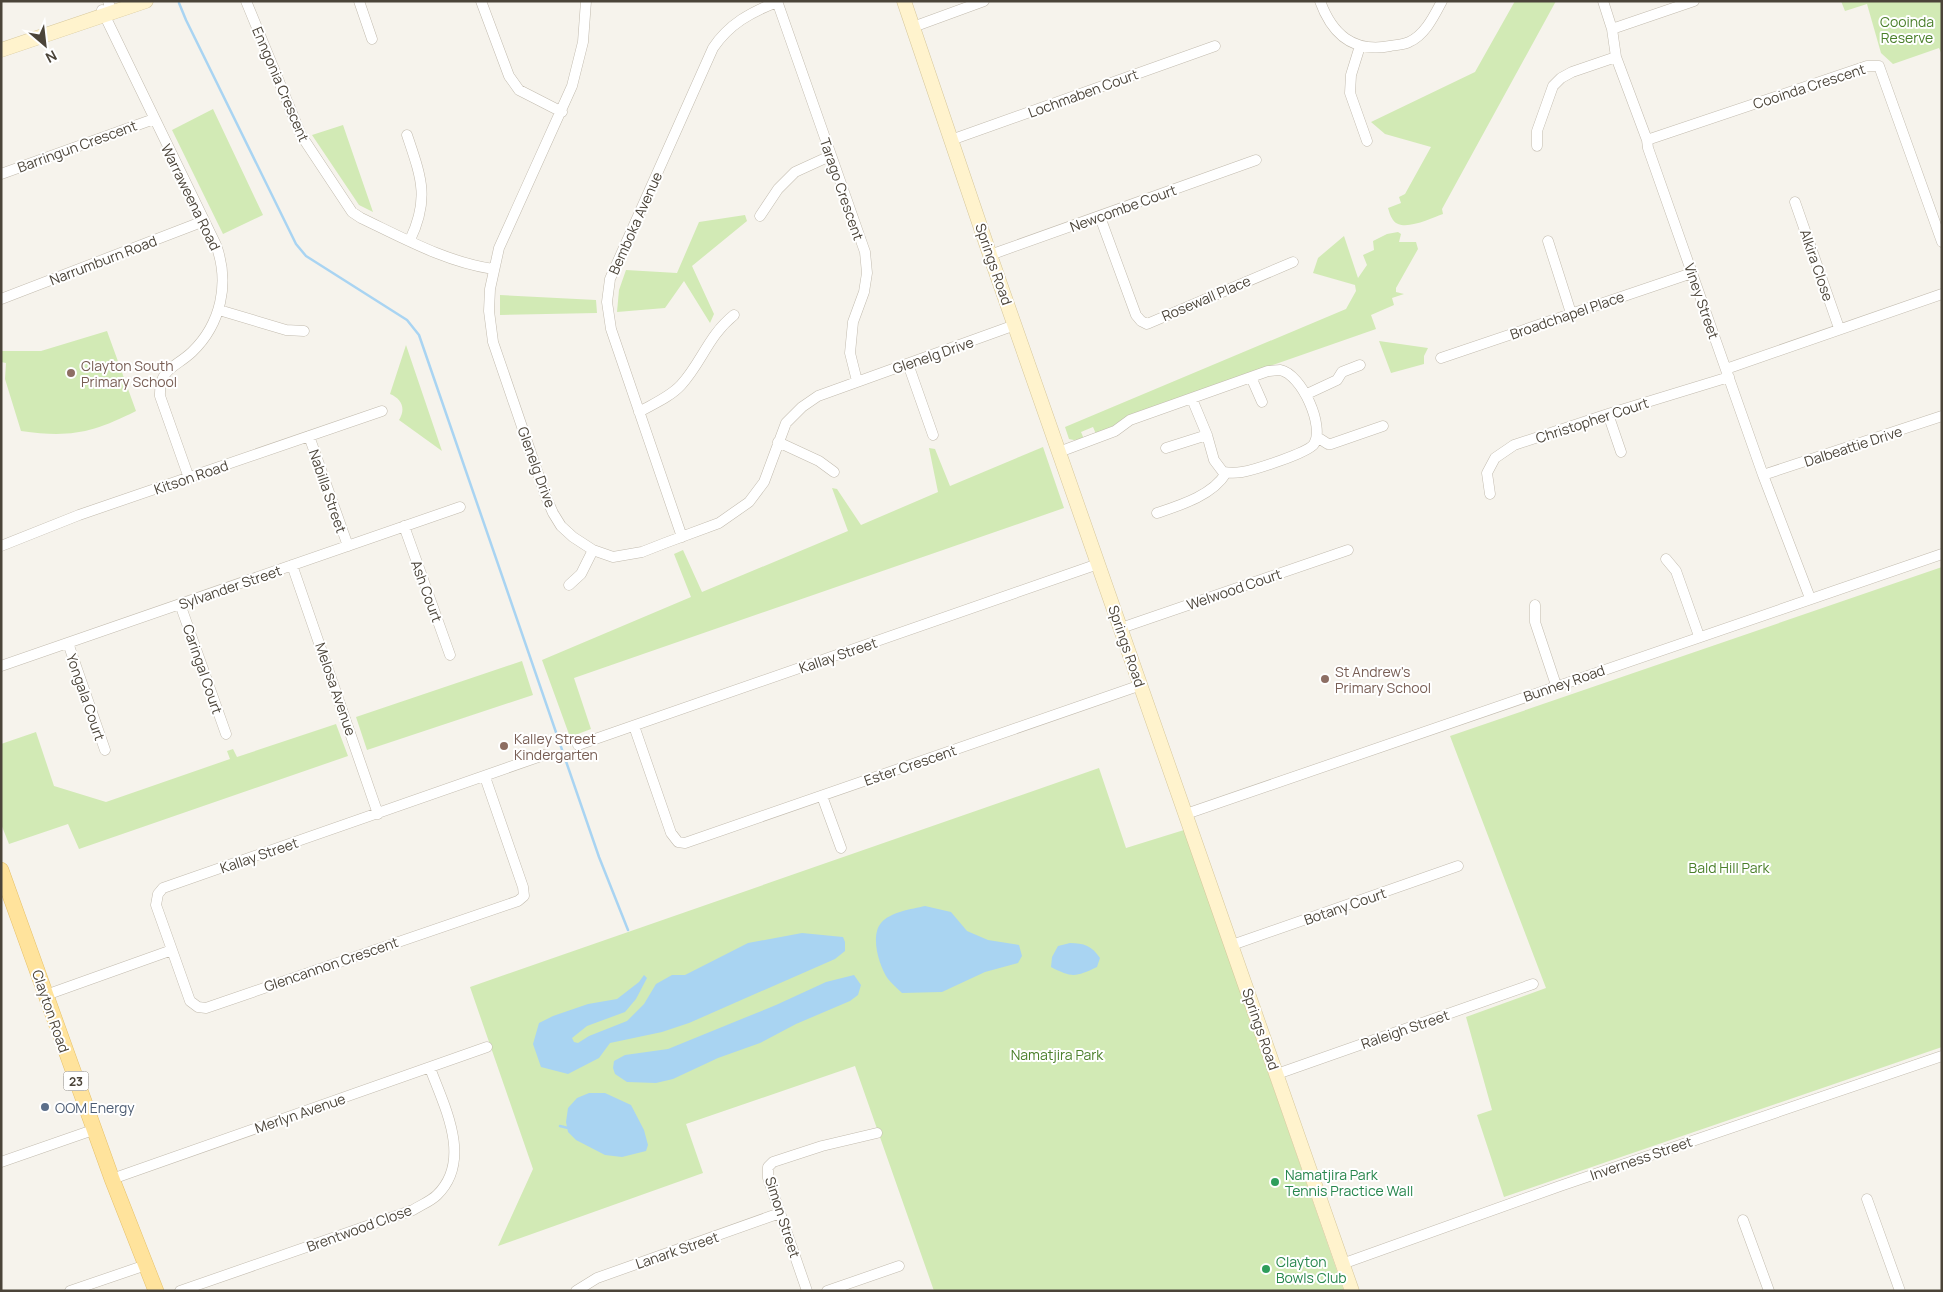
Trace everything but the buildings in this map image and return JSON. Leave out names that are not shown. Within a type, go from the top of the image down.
[{"type":"main road","points":[[1,48],[127,1]]},
{"type":"main road","points":[[108,9],[146,1]]},
{"type":"main road","name":"Springs Road","points":[[904,1],[990,255],[1352,1291]]},
{"type":"main road","name":"Clayton Road","points":[[1,870],[93,1130],[156,1291]]},
{"type":"street","name":"Enngonia Crescent","points":[[246,1],[301,135],[352,212],[360,218],[454,260],[493,269]]},
{"type":"street","points":[[359,1],[372,39]]},
{"type":"street","points":[[481,1],[509,76],[519,90],[562,112]]},
{"type":"street","name":"Glenelg Drive","points":[[586,1],[585,26],[580,58],[572,86],[562,112],[503,238],[493,269],[489,311],[492,334],[546,497],[561,526],[573,537],[593,550],[613,557],[642,552],[719,522],[749,502],[764,482],[786,424],[802,407],[818,396],[1015,326]]},
{"type":"street","name":"Tarago Crescent","points":[[777,1],[865,252],[866,273],[864,292],[853,322],[850,353],[857,381]]},
{"type":"street","name":"Bemboka Avenue","points":[[682,537],[611,329],[607,302],[610,279],[713,48],[723,34],[736,23],[752,12],[777,1]]},
{"type":"street","points":[[913,27],[984,1]]},
{"type":"street","points":[[1320,1],[1326,18],[1344,38],[1360,46],[1382,47],[1408,43],[1427,27],[1442,1]]},
{"type":"street","name":"Viney Street","points":[[1603,1],[1612,29],[1616,57],[1647,140],[1648,148],[1763,475],[1810,598]]},
{"type":"street","points":[[1612,29],[1694,1]]},
{"type":"street","name":"Warraweena Road","points":[[108,9],[154,119],[222,261],[223,282],[219,310],[213,326],[202,342],[164,375],[160,384],[160,396],[189,478]]},
{"type":"street","name":"Lochmaben Court","points":[[951,140],[1215,46]]},
{"type":"street","points":[[1360,46],[1351,75],[1350,93],[1367,141]]},
{"type":"street","points":[[1537,146],[1537,131],[1553,86],[1561,78],[1572,72],[1616,57]]},
{"type":"street","name":"Cooinda Crescent","points":[[1647,140],[1867,66],[1879,66],[1942,242]]},
{"type":"street","name":"Barringun Crescent","points":[[1,174],[154,119]]},
{"type":"street","points":[[407,135],[420,175],[422,194],[419,219],[410,240]]},
{"type":"street","points":[[760,216],[778,189],[795,172],[830,156]]},
{"type":"street","name":"Newcombe Court","points":[[990,255],[1256,160]]},
{"type":"street","name":"Alkira Close","points":[[1795,202],[1840,328]]},
{"type":"street","name":"Rosewall Place","points":[[1100,216],[1136,315],[1141,322],[1147,324],[1293,262]]},
{"type":"street","name":"Narrumburn Road","points":[[1,299],[204,221]]},
{"type":"street","points":[[1548,241],[1571,313]]},
{"type":"street","name":"Broadchapel Place","points":[[1442,358],[1692,273]]},
{"type":"street","points":[[1727,373],[1840,328],[1942,294]]},
{"type":"street","points":[[219,310],[286,330],[304,331]]},
{"type":"street","points":[[639,412],[660,401],[681,386],[715,333],[734,315]]},
{"type":"street","points":[[908,364],[933,435]]},
{"type":"street","points":[[1307,394],[1337,380],[1342,372],[1360,365]]},
{"type":"street","points":[[1059,452],[1115,431],[1130,420],[1268,371],[1281,370],[1296,381],[1307,394],[1317,428],[1317,437],[1311,448],[1300,453],[1244,472],[1226,473],[1223,472],[1214,460],[1207,435],[1192,399]]},
{"type":"street","name":"Christopher Court","points":[[1490,494],[1488,473],[1495,458],[1514,446],[1727,373]]},
{"type":"street","points":[[1250,378],[1262,402]]},
{"type":"street","name":"Kitson Road","points":[[1,546],[79,515],[382,411]]},
{"type":"street","points":[[1608,414],[1621,452]]},
{"type":"street","name":"Dalbeattie Drive","points":[[1763,475],[1942,416]]},
{"type":"street","points":[[1317,437],[1331,444],[1382,426]]},
{"type":"street","points":[[1166,448],[1207,435]]},
{"type":"street","name":"Nabilla Street","points":[[309,436],[348,546]]},
{"type":"street","points":[[778,442],[834,472]]},
{"type":"street","points":[[1157,514],[1183,505],[1217,486],[1226,473]]},
{"type":"street","name":"Sylvander Street","points":[[1,666],[460,507]]},
{"type":"street","name":"Ash Court","points":[[404,526],[450,655]]},
{"type":"street","points":[[569,585],[581,574],[593,550]]},
{"type":"street","name":"Welwood Court","points":[[1121,628],[1348,550]]},
{"type":"street","name":"Bunney Road","points":[[1186,814],[1556,685],[1942,554]]},
{"type":"street","points":[[1666,559],[1676,571],[1699,636]]},
{"type":"street","name":"Kallay Street","points":[[578,745],[1098,564]]},
{"type":"street","name":"Melosa Avenue","points":[[292,565],[378,814]]},
{"type":"street","name":"Caringal Court","points":[[180,604],[226,734]]},
{"type":"street","points":[[1535,605],[1535,622],[1556,685]]},
{"type":"street","name":"Yongala Court","points":[[68,643],[105,750]]},
{"type":"street","name":"Ester Crescent","points":[[634,726],[676,846],[1141,686]]},
{"type":"street","name":"Kallay Street","points":[[172,950],[156,905],[158,894],[163,888],[544,756]]},
{"type":"street","name":"Glencannon Crescent","points":[[172,950],[190,1000],[198,1007],[206,1008],[528,898],[485,777]]},
{"type":"street","points":[[822,796],[841,848]]},
{"type":"street","name":"Botany Court","points":[[1232,945],[1458,866]]},
{"type":"street","points":[[46,996],[172,950]]},
{"type":"street","name":"Raleigh Street","points":[[1277,1074],[1533,984]]},
{"type":"street","name":"Merlyn Avenue","points":[[112,1179],[488,1047]]},
{"type":"street","name":"Inverness Street","points":[[1342,1264],[1560,1186],[1942,1056]]},
{"type":"street","name":"Brentwood Close","points":[[180,1291],[414,1210],[437,1196],[450,1175],[455,1156],[453,1133],[430,1068]]},
{"type":"street","points":[[1,1162],[93,1130]]},
{"type":"street","name":"Simon Street","points":[[808,1291],[768,1178],[768,1167],[773,1162],[822,1146],[877,1133]]},
{"type":"street","points":[[1867,1200],[1900,1291]]},
{"type":"street","name":"Lanark Street","points":[[576,1291],[597,1278],[780,1213]]},
{"type":"street","points":[[1743,1220],[1769,1291]]},
{"type":"street","points":[[70,1291],[146,1265]]},
{"type":"street","points":[[827,1291],[899,1266]]},
{"type":"green space","points":[[1515,1],[1556,1],[1442,209],[1443,214],[1410,225],[1397,224],[1388,208],[1401,203],[1399,197],[1405,194],[1431,147],[1385,134],[1371,122],[1475,72]]},
{"type":"green space","name":"Cooinda Reserve","points":[[1841,1],[1942,1],[1942,55],[1939,48],[1893,64],[1881,53],[1867,4],[1845,11]]},
{"type":"green space","points":[[213,109],[263,215],[223,234],[172,130]]},
{"type":"green space","points":[[343,125],[373,212],[359,205],[312,135]]},
{"type":"green space","points":[[745,215],[747,221],[692,266],[714,314],[710,323],[684,281],[665,308],[617,312],[619,290],[626,270],[677,273],[699,222]]},
{"type":"green space","points":[[1398,232],[1401,234],[1399,242],[1416,242],[1418,249],[1396,288],[1396,292],[1404,294],[1392,298],[1394,305],[1371,315],[1376,329],[1129,415],[1117,425],[1096,434],[1093,427],[1081,432],[1084,439],[1069,439],[1065,427],[1346,309],[1356,291],[1355,285],[1313,273],[1318,258],[1344,236],[1358,278],[1367,265],[1363,255],[1374,250],[1373,241],[1387,234]]},
{"type":"green space","points":[[500,295],[596,300],[597,313],[500,315]]},
{"type":"green space","points":[[107,331],[136,411],[93,429],[80,432],[53,434],[21,431],[5,379],[6,363],[1,362],[1,351],[41,351]]},
{"type":"green space","points":[[1379,341],[1428,348],[1424,356],[1424,364],[1391,373]]},
{"type":"green space","points":[[406,345],[442,451],[399,420],[402,405],[390,394]]},
{"type":"green space","points":[[1043,447],[1064,508],[574,678],[591,729],[570,737],[542,660],[691,597],[674,554],[683,550],[702,592],[848,531],[832,488],[837,489],[861,525],[938,492],[929,448],[935,449],[950,486]]},
{"type":"green space","name":"Bald Hill Park","points":[[1942,567],[1942,1047],[1504,1197],[1477,1115],[1492,1110],[1466,1017],[1546,988],[1450,736]]},
{"type":"green space","points":[[522,661],[533,695],[367,750],[356,717]]},
{"type":"green space","points":[[336,724],[348,756],[79,849],[68,824],[9,844],[1,824],[1,744],[36,732],[54,786],[106,802],[230,759],[227,751],[233,749],[237,757]]},
{"type":"green space","name":"Namatjira Park","points":[[1099,768],[1126,848],[1184,830],[1344,1291],[934,1291],[855,1066],[686,1124],[703,1173],[498,1246],[533,1169],[470,987]]},
{"type":"water","points":[[925,906],[951,912],[967,931],[988,940],[1019,945],[1022,956],[1018,963],[985,972],[942,992],[902,993],[888,979],[882,967],[877,951],[876,935],[881,923],[890,916]]},
{"type":"water","points":[[802,933],[843,937],[845,951],[835,959],[689,1023],[662,1032],[610,1043],[599,1058],[568,1074],[541,1067],[533,1044],[539,1023],[588,1004],[617,999],[639,982],[644,975],[647,978],[636,999],[625,1012],[587,1026],[572,1038],[574,1042],[578,1043],[589,1036],[627,1021],[644,1004],[656,984],[672,975],[685,975],[748,943]]},
{"type":"water","points":[[1070,943],[1091,948],[1100,958],[1097,967],[1074,975],[1051,967],[1052,957],[1058,946]]},
{"type":"water","points":[[854,975],[861,985],[858,995],[850,1001],[796,1024],[760,1043],[718,1058],[673,1079],[656,1083],[627,1082],[615,1074],[613,1068],[614,1061],[625,1055],[668,1049],[776,1005],[826,982]]},
{"type":"water","points":[[589,1093],[605,1093],[631,1105],[644,1130],[648,1145],[646,1151],[622,1157],[605,1155],[576,1140],[568,1132],[566,1122],[568,1108],[577,1098]]},
{"type":"waterway","points":[[179,3],[296,244],[306,256],[407,320],[419,335],[599,857],[628,930]]},
{"type":"waterway","points":[[560,1126],[568,1128]]},
{"type":"place","name":"Clayton South Primary School","points":[[71,373]]},
{"type":"place","name":"St Andrew's Primary School","points":[[1325,679]]},
{"type":"place","name":"Kalley Street Kindergarten","points":[[504,746]]},
{"type":"place","name":"OOM Energy","points":[[45,1107]]},
{"type":"place","name":"Namatjira Park Tennis Practice Wall","points":[[1275,1182]]},
{"type":"place","name":"Clayton Bowls Club","points":[[1266,1269]]}]
